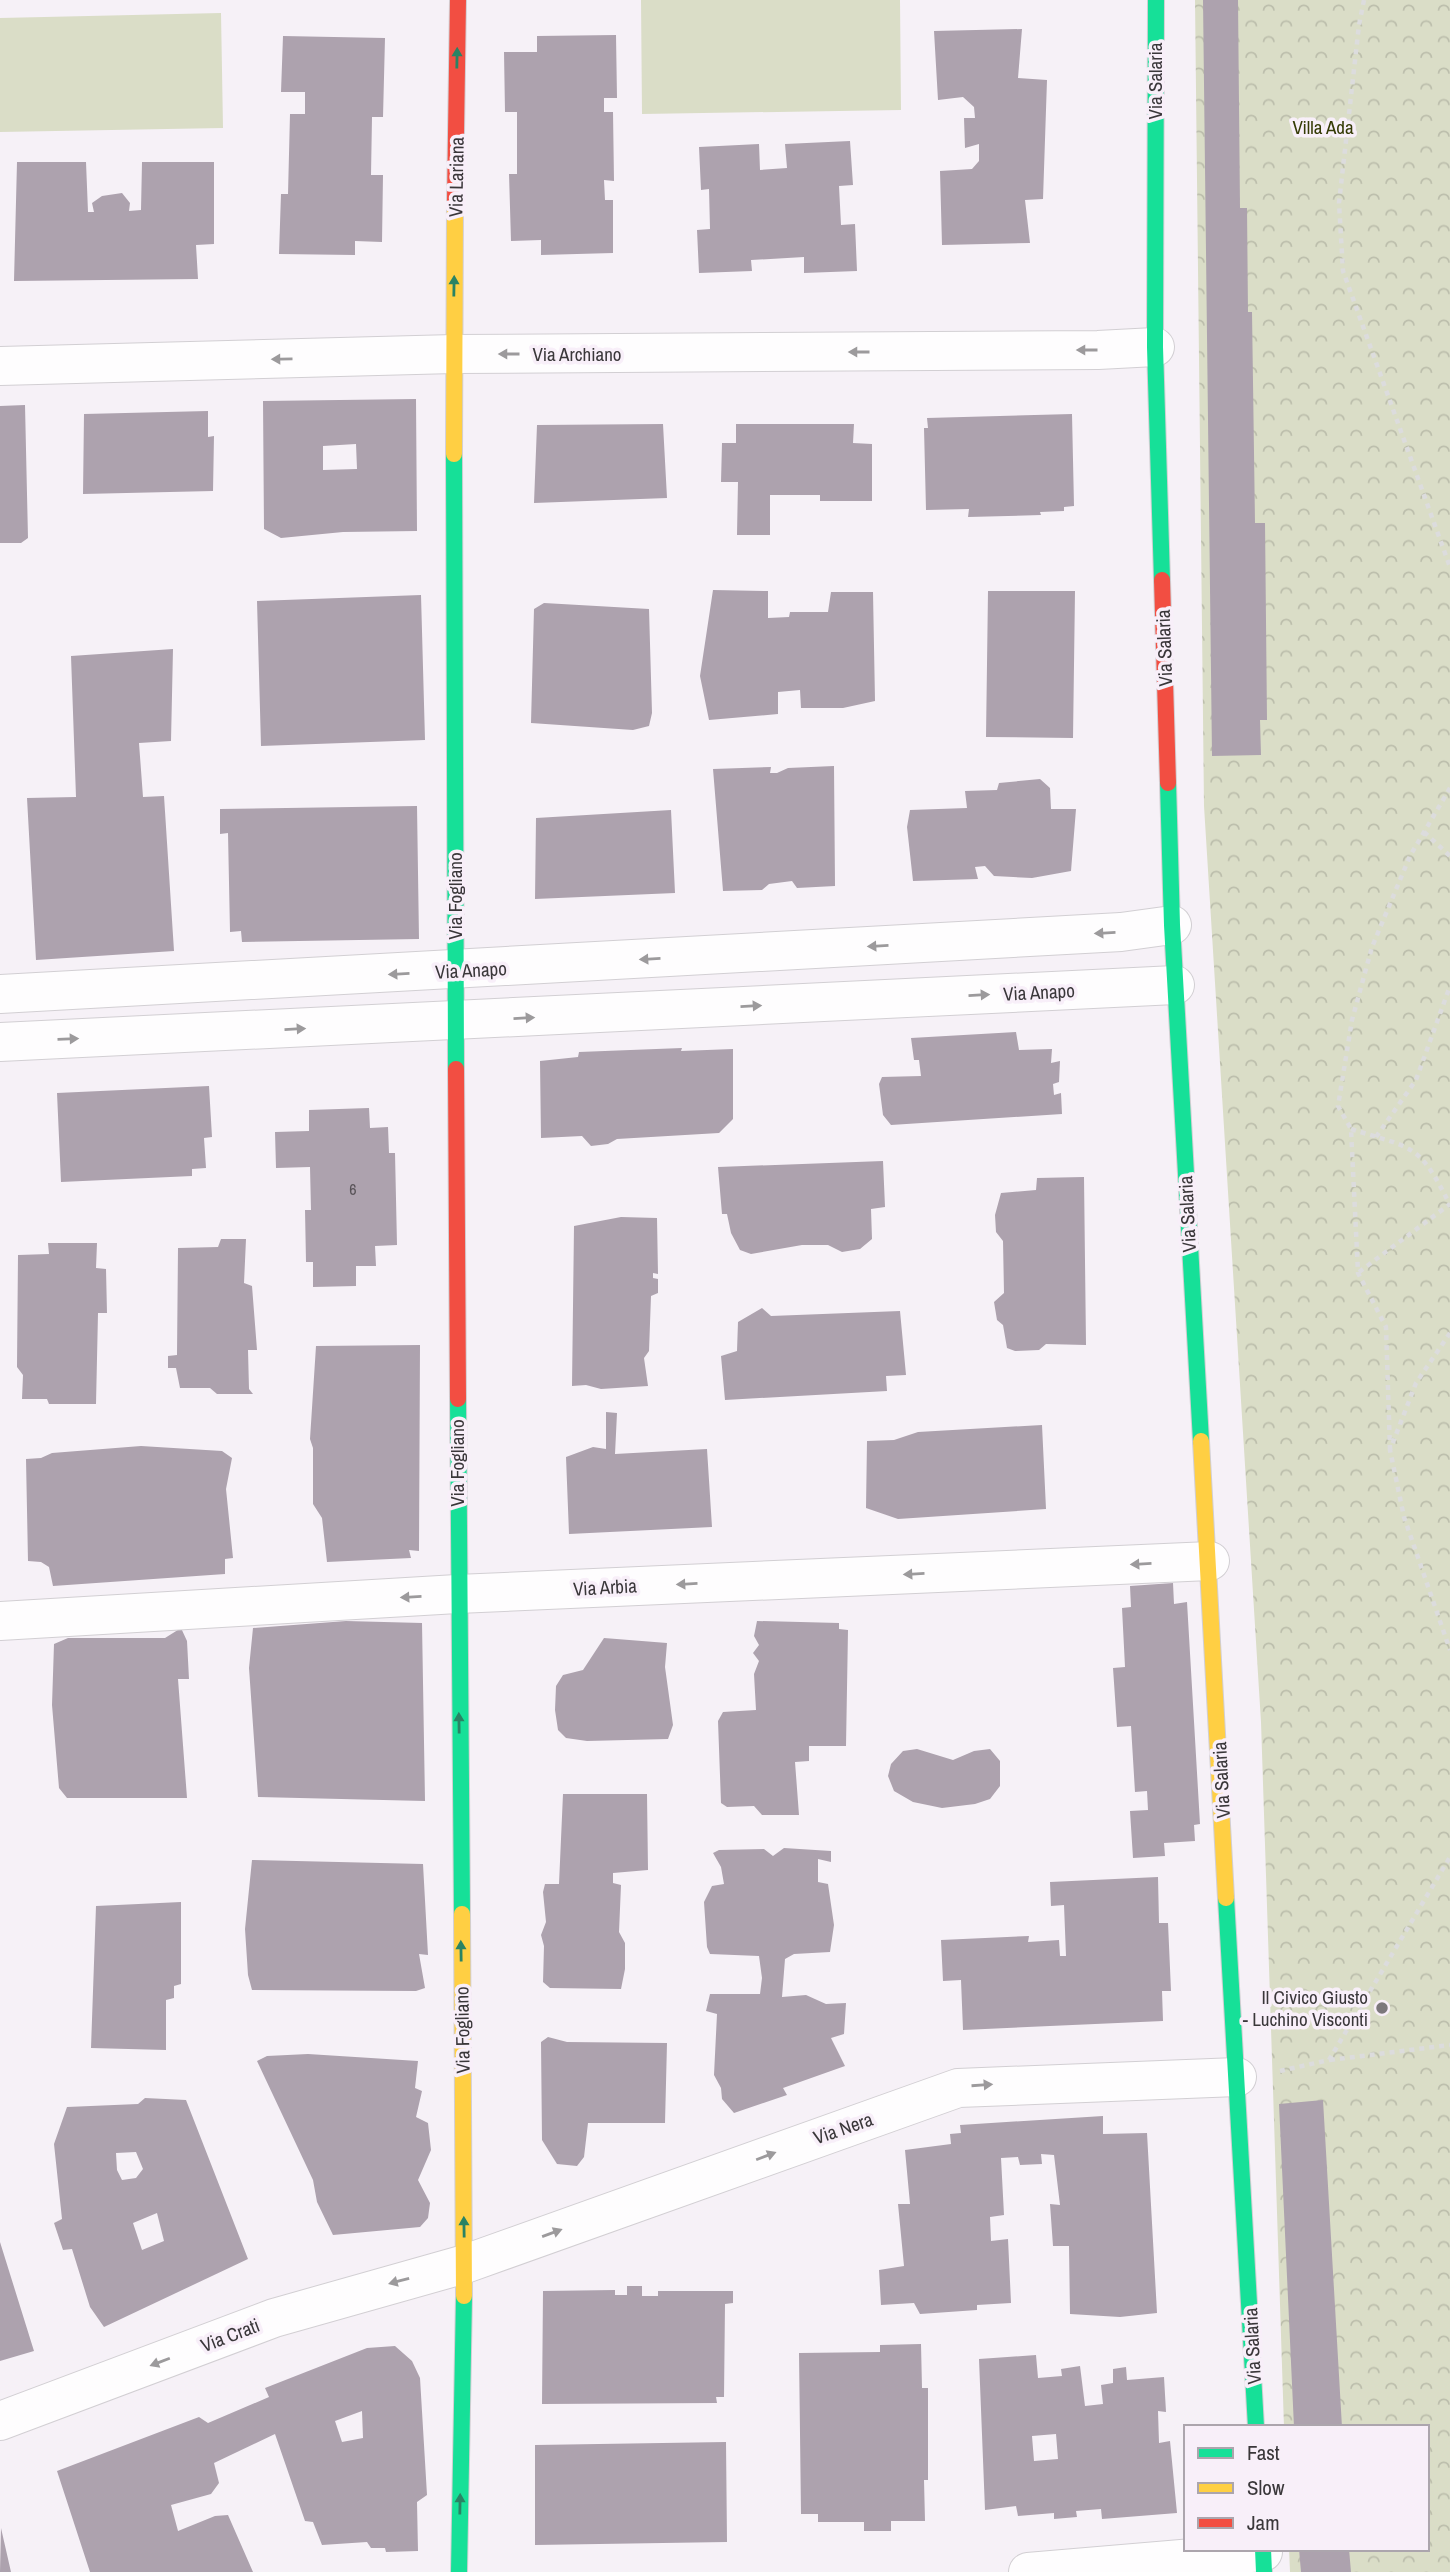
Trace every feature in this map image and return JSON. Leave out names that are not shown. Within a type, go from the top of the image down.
[{"type":"street","name":"Via Lariana","points":[[454,354],[458,0]]},
{"type":"street","name":"Via Salaria","points":[[1156,0],[1155,347],[1172,925],[1187,1232],[1210,1561],[1256,2425]]},
{"type":"street","name":"Via Archiano","points":[[0,366],[454,354],[1098,350],[1155,347]]},
{"type":"street","name":"Via Fogliano","points":[[454,354],[457,1594],[465,2263],[459,2572]]},
{"type":"street","name":"Via Anapo","points":[[0,994],[818,950],[1121,932],[1172,925]]},
{"type":"street","points":[[818,950],[819,1003]]},
{"type":"street","name":"Via Anapo","points":[[0,1042],[456,1022],[1175,985]]},
{"type":"street","points":[[123,988],[127,1036]]},
{"type":"street","name":"Via Arbia","points":[[0,1621],[457,1594],[1210,1561]]},
{"type":"street","name":"Via Nera","points":[[465,2263],[958,2088],[1237,2077]]},
{"type":"street","name":"Via Crati","points":[[0,2421],[274,2318],[465,2263]]},
{"type":"street","points":[[1028,2572],[1263,2558]]},
{"type":"path","points":[[1364,0],[1339,203],[1343,271],[1450,567]]},
{"type":"path","points":[[1450,788],[1410,856],[1372,947],[1352,1020],[1338,1106],[1351,1129],[1358,1273],[1386,1327],[1390,1450],[1404,1517],[1450,1650]]},
{"type":"path","points":[[1424,832],[1450,856]]},
{"type":"path","points":[[1376,1137],[1416,1080],[1450,986]]},
{"type":"path","points":[[1351,1129],[1408,1147],[1423,1156],[1450,1204],[1358,1273]]},
{"type":"path","points":[[1390,1450],[1416,1383],[1450,1333]]},
{"type":"path","points":[[1329,2060],[1450,1857]]},
{"type":"path","points":[[1284,2071],[1329,2060],[1450,2045]]},
{"type":"green space","points":[[641,0],[900,0],[901,110],[642,114]]},
{"type":"green space","name":"Villa Ada","points":[[1195,0],[1450,0],[1450,2572],[1290,2572],[1289,2551],[1429,2551],[1429,2425],[1284,2425],[1261,1722],[1204,806]]},
{"type":"green space","points":[[221,13],[223,128],[0,132],[0,18]]},
{"type":"building","points":[[1203,0],[1238,0],[1240,208],[1247,208],[1248,312],[1252,312],[1255,523],[1265,523],[1267,720],[1260,720],[1261,755],[1212,756]]},
{"type":"building","points":[[1022,29],[1018,78],[1047,80],[1043,199],[1025,200],[1030,243],[942,245],[940,171],[972,169],[979,161],[979,144],[965,148],[964,118],[975,118],[974,107],[963,97],[938,100],[934,31]]},
{"type":"building","points":[[616,35],[617,98],[604,98],[604,112],[613,112],[614,181],[604,180],[605,200],[613,200],[613,253],[541,255],[541,240],[511,241],[509,174],[517,174],[517,112],[505,112],[504,52],[537,52],[537,36]]},
{"type":"building","points":[[283,36],[385,38],[383,117],[372,117],[371,175],[383,175],[382,242],[355,241],[355,255],[279,254],[281,194],[288,194],[290,114],[305,114],[305,92],[281,92]]},
{"type":"building","points":[[850,141],[853,185],[839,186],[841,225],[855,224],[857,271],[804,273],[804,257],[751,260],[752,271],[699,273],[697,230],[710,229],[709,189],[701,190],[699,147],[759,144],[760,170],[787,168],[785,144]]},
{"type":"building","points":[[17,162],[86,162],[88,212],[94,212],[92,203],[102,196],[122,193],[130,203],[129,211],[141,210],[142,162],[214,162],[214,244],[196,245],[198,279],[14,281]]},
{"type":"building","points":[[416,399],[417,531],[343,532],[281,538],[264,529],[263,401]],"holes":[[[356,444],[357,469],[323,470],[323,446]]]},
{"type":"building","points":[[25,405],[28,538],[21,543],[0,543],[0,406]]},
{"type":"building","points":[[208,411],[208,437],[214,436],[213,491],[83,494],[84,414]]},
{"type":"building","points":[[1072,414],[1074,506],[1064,507],[1064,511],[1040,512],[1041,515],[968,517],[969,509],[926,510],[924,428],[928,428],[927,418]]},
{"type":"building","points":[[663,424],[667,498],[534,503],[537,425]]},
{"type":"building","points":[[736,424],[854,424],[853,443],[872,444],[872,501],[820,501],[820,495],[770,495],[770,535],[737,535],[738,482],[721,482],[722,443],[736,443]]},
{"type":"building","points":[[713,590],[768,591],[768,618],[789,617],[790,612],[828,612],[831,592],[873,592],[875,701],[843,708],[801,708],[800,690],[778,692],[778,714],[709,720],[700,676]]},
{"type":"building","points":[[988,591],[1075,591],[1073,738],[986,737]]},
{"type":"building","points":[[421,595],[425,740],[261,746],[257,601]]},
{"type":"building","points":[[544,603],[649,609],[652,713],[649,726],[633,730],[531,723],[534,609]]},
{"type":"building","points":[[173,649],[171,741],[139,743],[143,797],[164,796],[174,951],[36,960],[27,798],[76,797],[71,656]]},
{"type":"building","points":[[834,766],[835,886],[797,888],[792,881],[769,884],[762,890],[723,891],[713,769],[771,767],[770,773],[777,773],[788,768]]},
{"type":"building","points":[[1040,779],[1050,788],[1051,809],[1076,809],[1071,871],[1032,878],[994,876],[985,866],[975,867],[978,879],[913,881],[907,827],[910,810],[967,808],[965,791],[997,790],[999,783]]},
{"type":"building","points":[[417,806],[419,939],[242,942],[241,931],[230,932],[228,833],[220,834],[220,809]]},
{"type":"building","points":[[671,810],[675,893],[535,899],[536,818]]},
{"type":"building","points":[[1016,1032],[1019,1050],[1052,1049],[1051,1063],[1060,1061],[1059,1082],[1053,1084],[1054,1095],[1061,1093],[1062,1114],[891,1125],[883,1115],[879,1084],[882,1077],[921,1076],[919,1060],[914,1060],[911,1038]]},
{"type":"building","points":[[682,1048],[681,1051],[733,1049],[733,1119],[719,1133],[617,1139],[608,1144],[591,1146],[582,1136],[541,1138],[540,1061],[578,1057],[579,1052]]},
{"type":"building","points":[[209,1086],[212,1137],[204,1138],[206,1168],[192,1169],[192,1176],[61,1182],[57,1093]]},
{"type":"building","points":[[369,1108],[370,1128],[388,1127],[389,1153],[395,1153],[397,1245],[375,1246],[376,1266],[356,1266],[356,1286],[313,1287],[313,1262],[306,1262],[305,1210],[311,1210],[310,1167],[276,1168],[275,1132],[309,1131],[309,1110]]},
{"type":"building","points":[[883,1161],[885,1207],[871,1209],[872,1239],[860,1249],[842,1252],[828,1245],[802,1245],[751,1254],[740,1250],[731,1233],[727,1214],[722,1214],[718,1167]]},
{"type":"building","points":[[1084,1177],[1086,1345],[1046,1344],[1039,1350],[1015,1351],[1007,1348],[1003,1325],[997,1320],[994,1302],[1004,1293],[1003,1241],[996,1232],[995,1215],[1001,1193],[1036,1190],[1037,1178]]},
{"type":"building","points":[[621,1217],[657,1218],[658,1274],[653,1273],[653,1278],[658,1279],[658,1293],[651,1296],[649,1351],[644,1358],[648,1386],[601,1389],[586,1385],[572,1386],[574,1226]]},
{"type":"building","points":[[221,1239],[246,1239],[244,1283],[252,1286],[257,1350],[248,1350],[249,1389],[253,1394],[217,1394],[210,1388],[180,1388],[176,1368],[168,1368],[168,1356],[177,1355],[178,1248],[218,1247]]},
{"type":"building","points":[[48,1243],[97,1243],[96,1268],[106,1269],[107,1313],[98,1313],[96,1404],[49,1404],[47,1399],[22,1399],[23,1375],[17,1367],[18,1255],[49,1254]]},
{"type":"building","points":[[762,1308],[771,1316],[900,1311],[906,1375],[886,1376],[887,1391],[725,1400],[721,1356],[737,1351],[738,1322]]},
{"type":"building","points":[[420,1345],[419,1551],[409,1550],[411,1558],[327,1562],[322,1518],[313,1504],[313,1448],[310,1439],[316,1346]]},
{"type":"building","points":[[606,1412],[617,1413],[615,1454],[707,1449],[712,1527],[569,1534],[566,1457],[593,1447],[606,1449]]},
{"type":"building","points":[[1042,1425],[1046,1509],[898,1519],[866,1508],[867,1441],[894,1440],[918,1432]]},
{"type":"building","points":[[141,1446],[222,1451],[232,1458],[226,1489],[233,1558],[225,1559],[225,1574],[53,1586],[49,1567],[41,1562],[28,1561],[26,1459],[41,1458],[52,1453]]},
{"type":"building","points":[[1173,1583],[1174,1604],[1187,1602],[1200,1824],[1194,1825],[1195,1841],[1164,1843],[1165,1856],[1133,1858],[1130,1811],[1148,1810],[1147,1791],[1135,1792],[1131,1726],[1117,1727],[1113,1668],[1125,1667],[1122,1608],[1131,1607],[1130,1586]]},
{"type":"building","points":[[346,1621],[422,1623],[425,1801],[258,1797],[249,1668],[253,1628]]},
{"type":"building","points":[[757,1621],[839,1623],[839,1629],[848,1630],[846,1746],[809,1746],[809,1761],[795,1762],[799,1815],[762,1815],[754,1806],[727,1807],[721,1803],[718,1721],[723,1712],[756,1710],[754,1674],[759,1661],[753,1653],[759,1645],[754,1636]]},
{"type":"building","points":[[181,1628],[187,1641],[189,1679],[178,1679],[187,1798],[67,1798],[59,1788],[52,1705],[54,1644],[68,1638],[165,1638]]},
{"type":"building","points":[[604,1638],[667,1643],[665,1667],[673,1725],[668,1739],[587,1741],[566,1738],[558,1730],[556,1686],[563,1675],[583,1670]]},
{"type":"building","points":[[917,1749],[953,1760],[974,1751],[990,1749],[1000,1761],[1000,1786],[990,1799],[975,1804],[942,1808],[913,1802],[894,1791],[888,1776],[891,1764],[903,1751]]},
{"type":"building","points":[[563,1794],[647,1794],[648,1870],[613,1873],[613,1883],[621,1885],[619,1932],[625,1943],[625,1969],[621,1989],[550,1988],[543,1982],[544,1946],[541,1935],[546,1922],[543,1892],[545,1884],[559,1884]]},
{"type":"building","points":[[784,1848],[831,1851],[831,1862],[818,1859],[818,1882],[828,1884],[834,1925],[830,1952],[794,1954],[785,1959],[782,1997],[806,1995],[826,2004],[846,2003],[844,2034],[831,2038],[845,2066],[783,2088],[787,2095],[734,2113],[722,2099],[721,2088],[714,2075],[717,2014],[706,2011],[710,1994],[760,1994],[762,1978],[759,1956],[710,1954],[707,1947],[704,1902],[712,1886],[724,1884],[721,1867],[713,1853],[719,1850],[764,1849],[773,1856]]},
{"type":"building","points":[[252,1860],[423,1864],[428,1955],[419,1954],[425,1988],[416,1991],[252,1990],[248,1975],[245,1929]]},
{"type":"building","points":[[1158,1877],[1159,1923],[1168,1923],[1171,1991],[1162,1991],[1163,2021],[963,2030],[961,1980],[943,1981],[941,1940],[1029,1936],[1028,1942],[1059,1940],[1060,1956],[1066,1956],[1064,1905],[1051,1906],[1050,1882]]},
{"type":"building","points":[[181,1902],[181,1984],[174,1986],[174,1998],[166,2000],[166,2050],[91,2048],[96,1906]]},
{"type":"building","points":[[548,2037],[567,2042],[667,2043],[665,2123],[588,2123],[584,2157],[577,2166],[557,2164],[542,2140],[541,2042]]},
{"type":"building","points":[[308,2054],[418,2061],[415,2088],[422,2091],[416,2117],[428,2123],[431,2150],[418,2180],[430,2203],[428,2218],[420,2227],[333,2235],[317,2202],[313,2180],[257,2061],[267,2056]]},
{"type":"building","points":[[145,2098],[186,2100],[248,2259],[104,2327],[90,2307],[72,2249],[63,2250],[54,2223],[62,2219],[54,2144],[67,2107],[138,2104]],"holes":[[[136,2152],[143,2169],[136,2178],[122,2180],[117,2170],[116,2153]],[[157,2213],[164,2241],[142,2250],[133,2223]]]},
{"type":"building","points":[[1323,2100],[1342,2425],[1294,2425],[1279,2104]]},
{"type":"building","points":[[1103,2116],[1103,2134],[1147,2133],[1157,2313],[1120,2317],[1070,2314],[1069,2246],[1053,2246],[1050,2204],[1060,2205],[1054,2155],[1041,2154],[1042,2164],[1020,2165],[1018,2157],[1001,2158],[1004,2215],[990,2217],[991,2241],[1008,2239],[1011,2303],[977,2305],[977,2310],[920,2314],[914,2303],[881,2305],[879,2270],[904,2266],[898,2204],[910,2204],[905,2150],[951,2144],[950,2134],[961,2133],[960,2125]]},
{"type":"building","points":[[0,2242],[34,2351],[0,2361]]},
{"type":"building","points":[[627,2286],[642,2286],[642,2296],[658,2296],[658,2291],[733,2291],[733,2303],[725,2304],[724,2397],[716,2397],[717,2403],[542,2404],[543,2291],[615,2290],[615,2295],[627,2295]]},
{"type":"building","points":[[921,2344],[922,2388],[928,2388],[925,2521],[891,2521],[891,2531],[864,2531],[864,2522],[818,2522],[818,2514],[801,2514],[799,2353],[880,2352],[880,2345]]},
{"type":"building","points":[[395,2346],[412,2361],[420,2378],[427,2495],[417,2502],[418,2551],[386,2552],[385,2548],[371,2548],[367,2542],[322,2545],[313,2522],[305,2521],[275,2434],[214,2463],[219,2483],[211,2494],[171,2505],[178,2531],[215,2516],[228,2515],[253,2572],[90,2572],[57,2471],[199,2417],[208,2423],[269,2397],[265,2388],[367,2348]],"holes":[[[362,2411],[363,2438],[342,2442],[335,2421]]]},
{"type":"building","points":[[1036,2355],[1038,2378],[1062,2376],[1061,2369],[1080,2366],[1085,2406],[1103,2404],[1101,2385],[1113,2383],[1113,2369],[1126,2367],[1127,2380],[1164,2377],[1166,2412],[1158,2411],[1159,2443],[1170,2441],[1177,2513],[1102,2519],[1101,2509],[1076,2511],[1077,2517],[1054,2519],[1054,2513],[1018,2516],[1016,2506],[985,2510],[979,2359]],"holes":[[[1056,2434],[1058,2459],[1034,2461],[1032,2436]]]},
{"type":"building","points":[[726,2442],[727,2542],[535,2545],[535,2445]]},
{"type":"building","points":[[1,2528],[11,2572],[0,2572]]},
{"type":"building","points":[[1299,2551],[1349,2551],[1351,2572],[1301,2572]]},
{"type":"traffic: fast","points":[[1156,0],[1155,347],[1162,580]]},
{"type":"traffic: fast","points":[[454,454],[456,1069]]},
{"type":"traffic: fast","points":[[1168,783],[1172,925],[1201,1441]]},
{"type":"traffic: fast","points":[[458,1399],[462,1914]]},
{"type":"traffic: fast","points":[[1226,1898],[1256,2425]]},
{"type":"traffic: fast","points":[[459,2572],[464,2296]]},
{"type":"traffic: fast","points":[[1263,2551],[1264,2572]]},
{"type":"traffic: slow","points":[[454,454],[455,201]]},
{"type":"traffic: slow","points":[[1201,1441],[1226,1898]]},
{"type":"traffic: slow","points":[[462,1914],[464,2296]]},
{"type":"traffic: jam","points":[[455,201],[458,0]]},
{"type":"traffic: jam","points":[[1162,580],[1168,783]]},
{"type":"traffic: jam","points":[[456,1069],[458,1399]]},
{"type":"place","name":"Il Civico Giusto - Luchino Visconti","points":[[1382,2008]]}]
